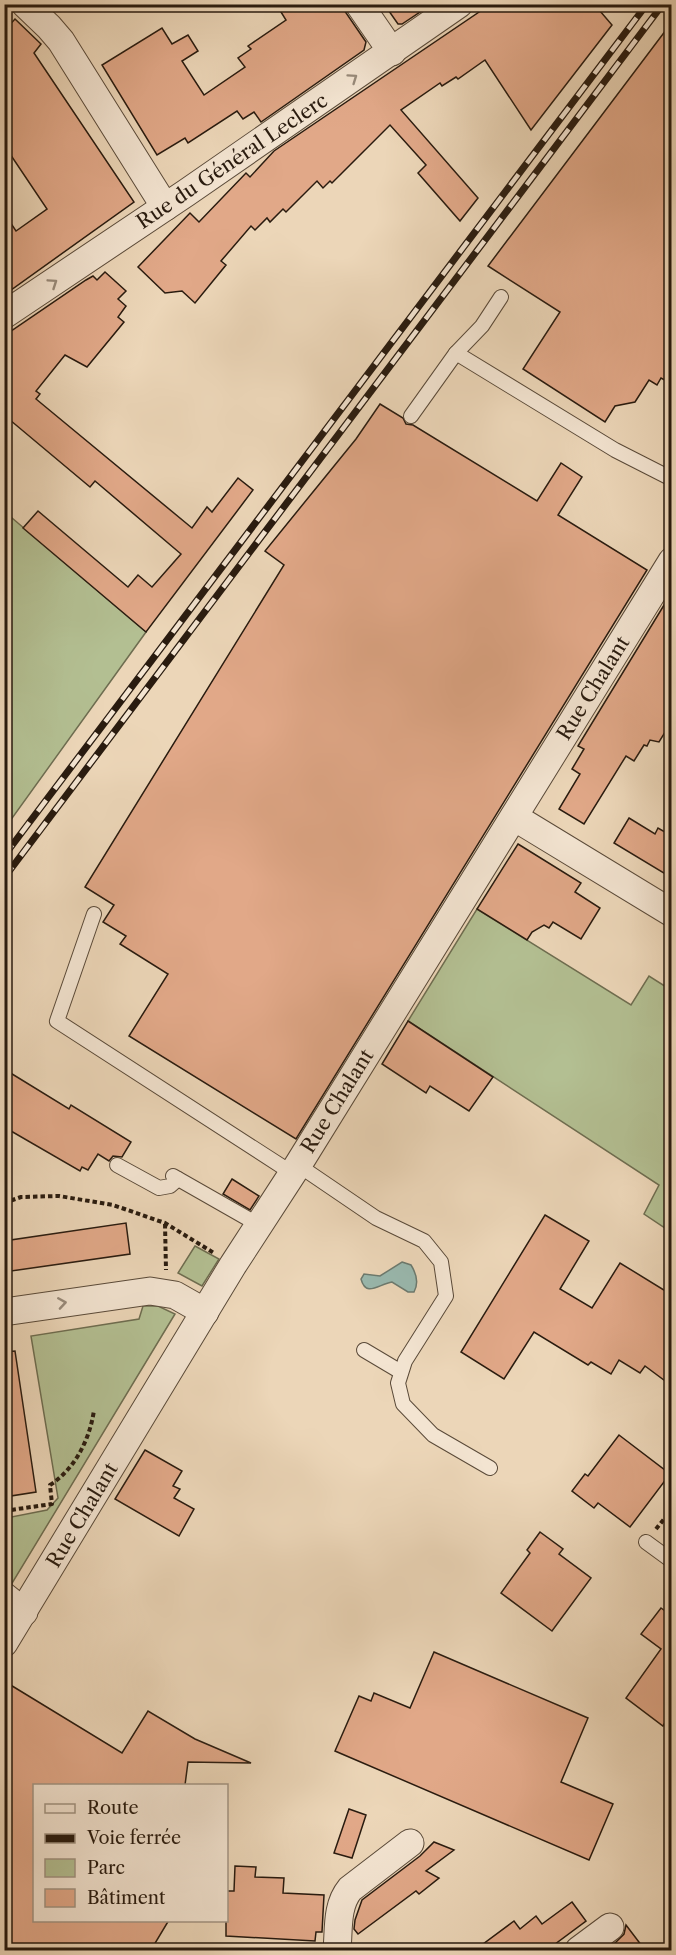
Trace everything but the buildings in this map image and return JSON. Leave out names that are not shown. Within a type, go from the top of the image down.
[{"type":"street","points":[[25,4],[61,41],[165,207]]},
{"type":"street","points":[[359,4],[392,52]]},
{"type":"street","name":"Rue du Général Leclerc","points":[[4,315],[392,52],[459,4]]},
{"type":"street","name":"Rue Chalant","points":[[4,1643],[14,1604],[205,1312],[672,561]]},
{"type":"street","points":[[514,817],[672,913]]},
{"type":"street","points":[[4,1312],[150,1291],[166,1293],[189,1301],[205,1312]]},
{"type":"street","points":[[337,1950],[339,1915],[345,1896],[350,1889],[410,1843]]},
{"type":"street","points":[[579,1950],[610,1927]]},
{"type":"lane","points":[[411,416],[456,352],[482,326],[501,297]]},
{"type":"lane","points":[[456,352],[615,450],[672,479]]},
{"type":"lane","points":[[94,914],[57,1021],[376,1218],[424,1242],[441,1262],[446,1296],[405,1361],[398,1383],[403,1404],[433,1435],[490,1468]]},
{"type":"lane","points":[[117,1165],[159,1188],[170,1186],[175,1177],[259,1226]]},
{"type":"lane","points":[[363,1350],[401,1372]]},
{"type":"lane","points":[[646,1542],[672,1560]]},
{"type":"path","points":[[4,1203],[21,1197],[59,1196],[113,1205],[165,1223],[233,1265]]},
{"type":"path","points":[[165,1223],[166,1293]]},
{"type":"path","points":[[4,1511],[52,1503],[50,1485],[61,1478],[80,1453],[92,1424],[94,1410]]},
{"type":"path","points":[[646,1542],[672,1509]]},
{"type":"green space","points":[[5,512],[146,632],[5,828]]},
{"type":"green space","points":[[477,909],[631,1005],[649,976],[671,990],[671,1232],[644,1214],[659,1185],[408,1021]]},
{"type":"green space","points":[[195,1246],[219,1259],[202,1286],[178,1273]]},
{"type":"green space","points":[[143,1306],[158,1306],[175,1314],[11,1585],[5,1581],[6,1518],[47,1510],[58,1498],[31,1336],[139,1319]]},
{"type":"water","points":[[402,1262],[411,1265],[414,1271],[417,1282],[414,1292],[408,1292],[392,1282],[370,1289],[363,1285],[361,1279],[364,1274],[380,1276]]},
{"type":"railway","points":[[4,856],[647,4]]},
{"type":"railway","points":[[4,878],[663,4]]}]
